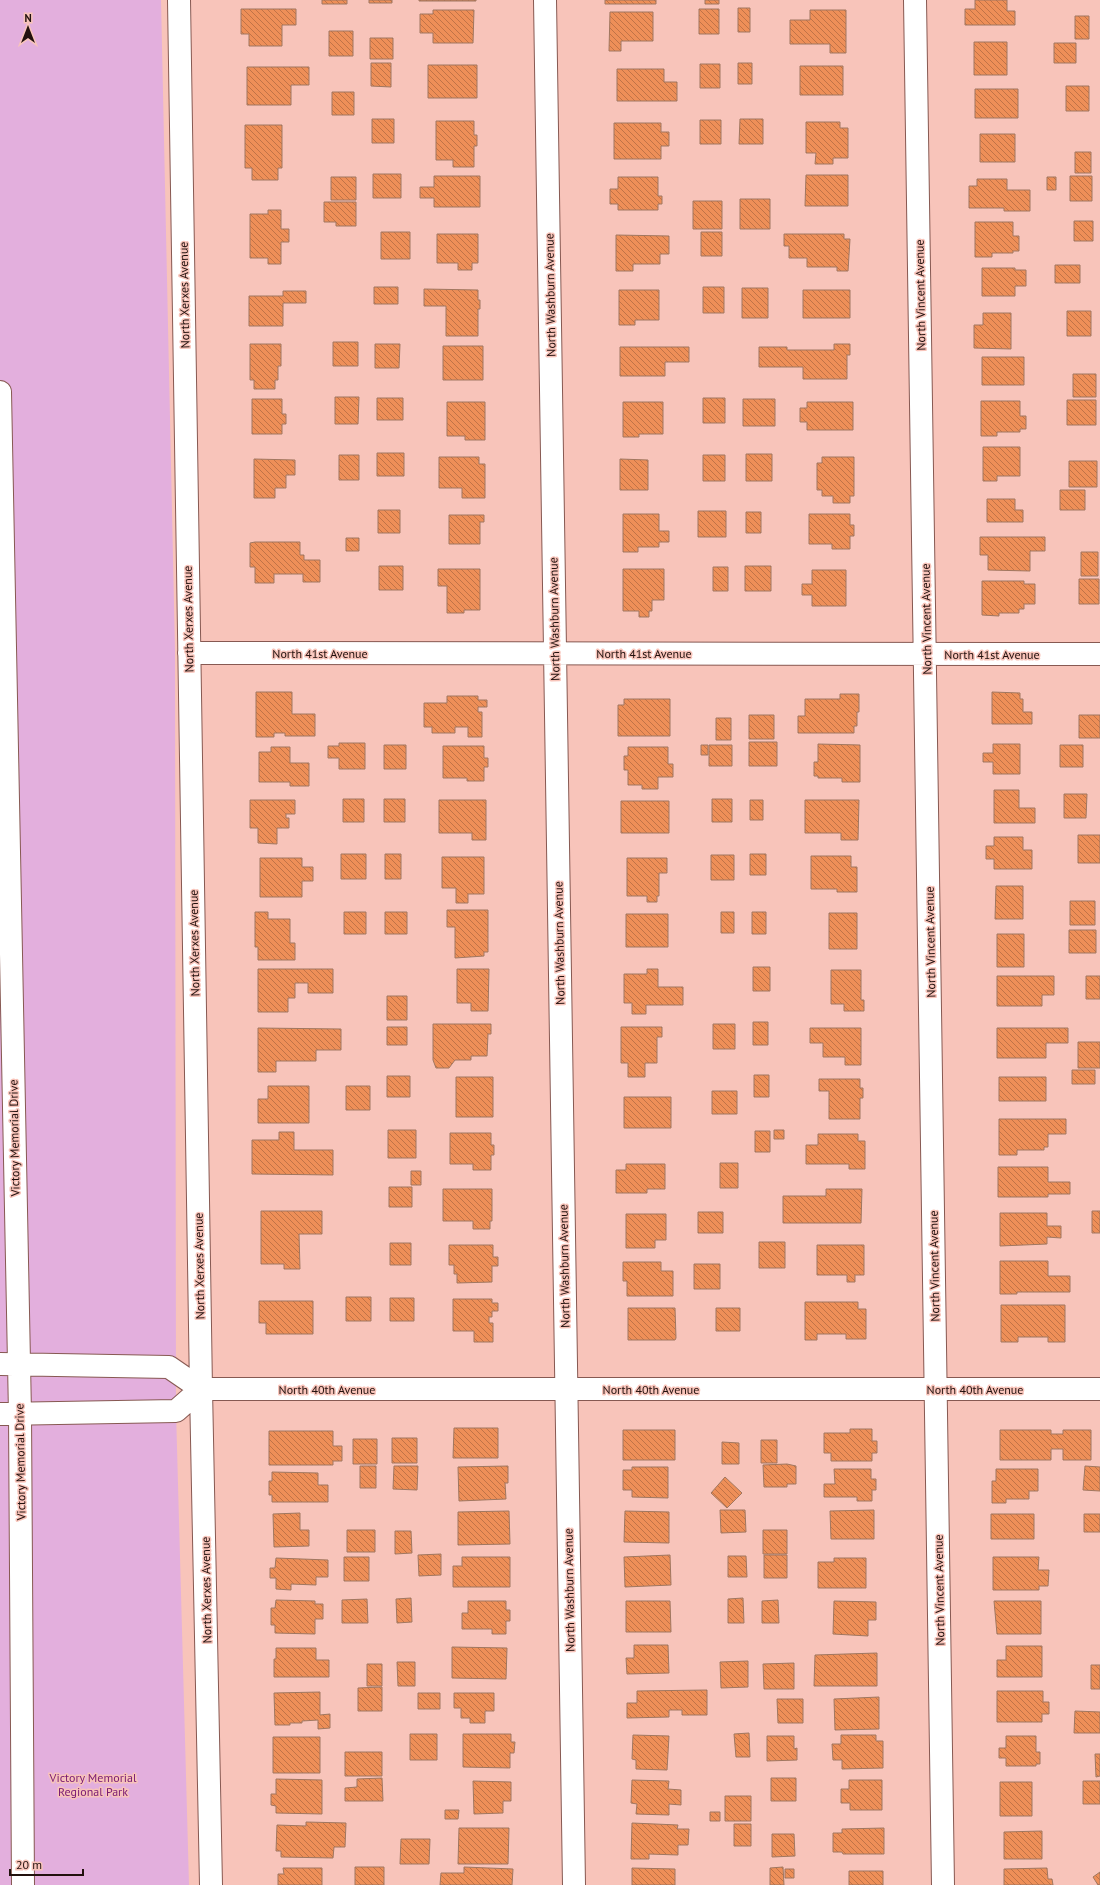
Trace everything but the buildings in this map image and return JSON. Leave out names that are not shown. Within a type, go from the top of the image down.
[{"type":"street","name":"North Xerxes Avenue","points":[[179,0],[201,1389],[211,1885]]},
{"type":"street","name":"North Washburn Avenue","points":[[545,0],[565,1389],[574,1885]]},
{"type":"street","name":"North Vincent Avenue","points":[[916,0],[943,1885]]},
{"type":"street","name":"Victory Memorial Drive","points":[[0,392],[9,1365],[23,1885]]},
{"type":"street","name":"North 41st Avenue","points":[[189,653],[1100,654]]},
{"type":"street","points":[[9,1365],[169,1367],[201,1389],[176,1411],[10,1414]]},
{"type":"street","name":"North 40th Avenue","points":[[201,1389],[1100,1389]]},
{"type":"green space","name":"Victory Memorial Regional Park","points":[[0,0],[161,0],[175,651],[176,1411],[189,1885],[0,1885]]}]
